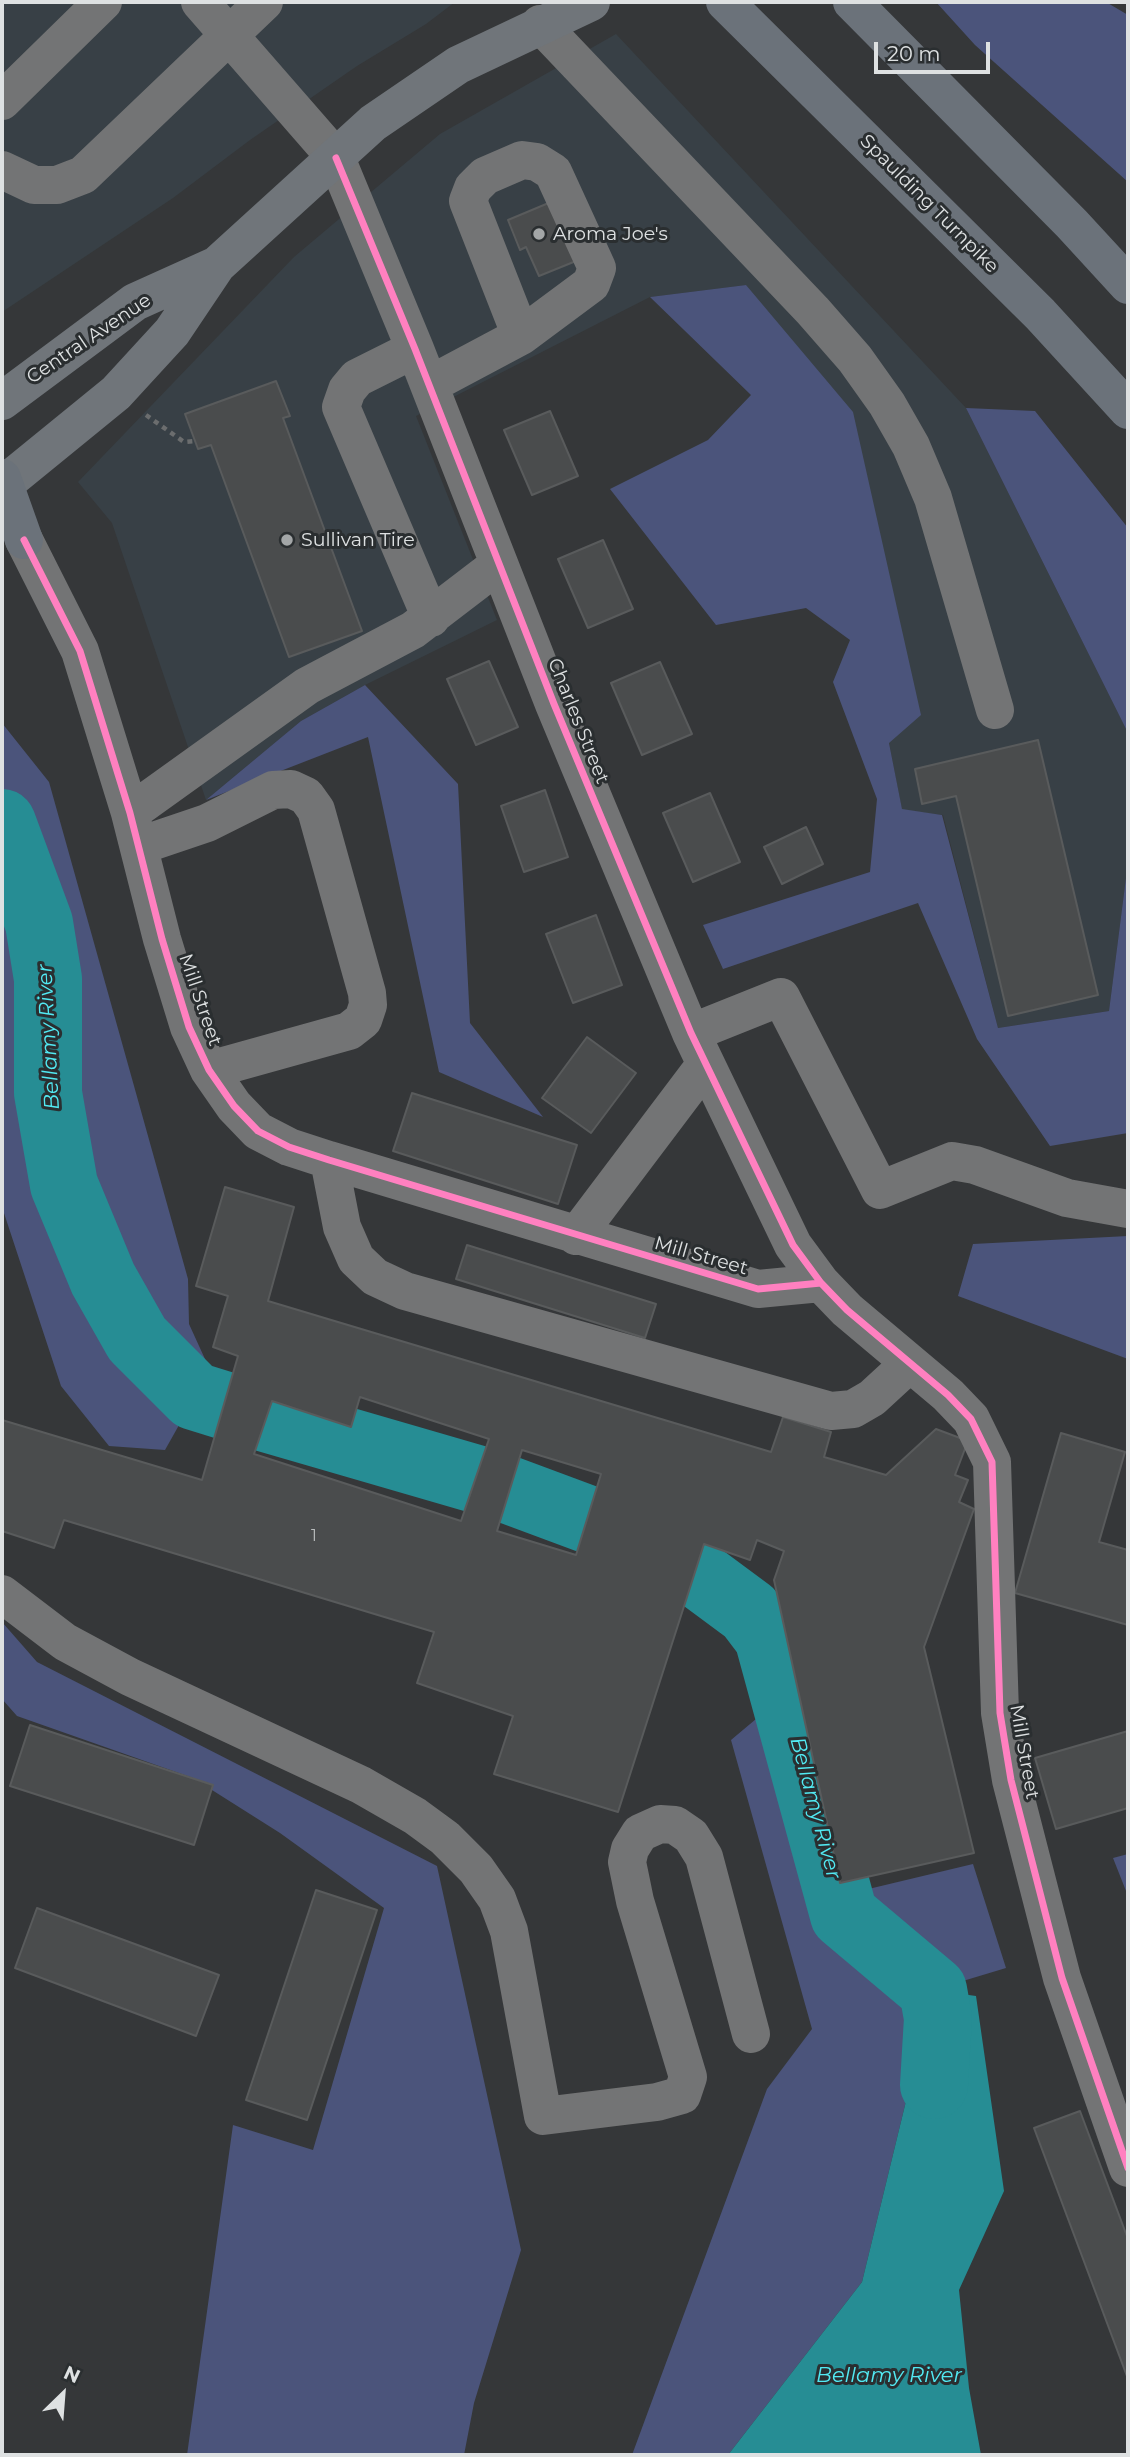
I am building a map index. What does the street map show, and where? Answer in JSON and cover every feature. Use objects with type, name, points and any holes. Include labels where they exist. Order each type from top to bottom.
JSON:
[{"type":"highway","name":"Spaulding Turnpike","points":[[725,2],[1040,314],[1128,410]]},
{"type":"highway","points":[[862,12],[1072,224],[1128,285]]},
{"type":"highway","points":[[3,482],[13,533]]},
{"type":"main road","name":"Central Avenue","points":[[3,482],[116,393],[172,332],[217,265],[414,92],[457,65],[591,2]]},
{"type":"main road","name":"Central Avenue","points":[[2,401],[135,302],[217,265]]},
{"type":"street","points":[[2,101],[103,2]]},
{"type":"street","name":"Charles Street","points":[[201,2],[336,158],[415,349],[498,565],[698,1049],[793,1245],[821,1283]]},
{"type":"street","points":[[2,170],[34,185],[57,185],[83,175],[264,2]]},
{"type":"street","points":[[540,24],[813,312],[855,359],[887,404],[911,446],[933,498],[995,710]]},
{"type":"street","points":[[429,385],[521,336]]},
{"type":"street","points":[[415,349],[357,378],[347,390],[341,407],[430,618]]},
{"type":"street","name":"Mill Street","points":[[13,533],[80,652],[135,829],[162,939],[189,1027],[209,1070],[234,1106],[258,1131],[289,1147],[329,1160],[758,1289],[821,1283],[847,1310],[971,1419],[992,1462],[1000,1713],[1011,1780],[1062,1978],[1128,2168]]},
{"type":"street","points":[[135,829],[307,686],[430,618],[498,565]]},
{"type":"street","points":[[135,829],[207,823],[273,790],[291,789],[306,796],[316,810],[367,993],[368,1005],[363,1020],[349,1031],[209,1070]]},
{"type":"street","points":[[576,1236],[698,1049],[781,997],[880,1190],[952,1161],[975,1165],[1067,1198],[1128,1209]]},
{"type":"street","points":[[329,1160],[342,1227],[356,1259],[374,1276],[405,1291],[831,1411],[853,1409],[872,1398],[910,1363]]},
{"type":"street","points":[[2,1594],[65,1642],[130,1677],[361,1785],[415,1816],[445,1838],[476,1869],[497,1899],[509,1931],[543,2116],[657,2102],[682,2095],[688,2077],[635,1901],[627,1862],[630,1849],[640,1833],[660,1824],[675,1825],[691,1836],[704,1857],[751,2034]]},
{"type":"path","points":[[144,413],[184,442],[194,441]]},
{"type":"shaded area","points":[[2,2],[455,2],[426,24],[357,66],[250,140],[173,198],[2,312]]},
{"type":"shaded area","points":[[936,2],[1106,2],[1128,15],[1128,182],[975,45]]},
{"type":"shaded area","points":[[616,34],[966,408],[1128,733],[1128,862],[1109,1011],[998,1028],[943,815],[902,810],[889,743],[746,285],[650,297],[416,416],[497,620],[365,685],[301,721],[206,800],[112,523],[78,482],[294,257],[440,134]]},
{"type":"shaded area","points":[[746,285],[853,412],[921,715],[889,743],[902,809],[942,815],[998,1028],[1109,1011],[1128,862],[1128,1133],[1050,1146],[977,1039],[918,903],[723,969],[703,925],[870,872],[877,799],[833,682],[850,640],[806,608],[716,625],[610,489],[708,440],[751,395],[650,297]]},
{"type":"shaded area","points":[[966,408],[1035,411],[1128,528],[1128,733]]},
{"type":"shaded area","points":[[365,685],[458,784],[470,1023],[543,1117],[439,1072],[368,737],[206,800],[301,721]]},
{"type":"shaded area","points":[[2,723],[49,782],[188,1279],[189,1324],[210,1370],[165,1450],[109,1446],[61,1386],[2,1207]]},
{"type":"shaded area","points":[[1128,1236],[1128,1359],[958,1296],[973,1244]]},
{"type":"shaded area","points":[[2,1622],[37,1662],[437,1866],[521,2250],[474,2403],[464,2455],[187,2455],[233,2125],[313,2150],[384,1908],[280,1833],[193,1778],[17,1716],[2,1699]]},
{"type":"shaded area","points":[[787,1693],[835,1897],[973,1864],[1006,1968],[933,1990],[862,2282],[728,2455],[632,2455],[767,2089],[812,2029],[731,1740]]},
{"type":"shaded area","points":[[1128,1854],[1128,1896],[1113,1858]]},
{"type":"water","name":"Bellamy River","points":[[933,1990],[976,1996],[1004,2191],[959,2290],[969,2388],[981,2455],[728,2455],[862,2282]]},
{"type":"building","name":"Aroma Joe's","points":[[551,202],[576,261],[539,276],[526,247],[520,250],[508,220]]},
{"type":"building","name":"Sullivan Tire","points":[[276,381],[290,416],[283,418],[362,631],[289,657],[211,445],[198,449],[185,414]]},
{"type":"building","points":[[550,411],[578,476],[532,495],[504,430]]},
{"type":"building","points":[[603,540],[633,609],[588,628],[558,559]]},
{"type":"building","points":[[489,661],[518,727],[476,745],[447,679]]},
{"type":"building","points":[[660,662],[692,734],[642,755],[611,683]]},
{"type":"building","points":[[1038,740],[1098,995],[1008,1016],[956,796],[922,804],[915,769]]},
{"type":"building","points":[[545,790],[568,857],[524,872],[501,806]]},
{"type":"building","points":[[710,793],[740,862],[693,882],[663,813]]},
{"type":"building","points":[[806,827],[823,864],[782,884],[764,847]]},
{"type":"building","points":[[596,915],[622,985],[573,1003],[546,934]]},
{"type":"building","points":[[587,1037],[636,1073],[591,1133],[542,1098]]},
{"type":"building","points":[[412,1093],[577,1145],[558,1204],[393,1151]]},
{"type":"building","points":[[225,1187],[294,1207],[268,1301],[771,1452],[783,1417],[831,1432],[824,1457],[886,1475],[936,1429],[968,1441],[955,1475],[968,1480],[959,1502],[974,1509],[924,1647],[974,1853],[840,1883],[774,1580],[784,1551],[757,1540],[750,1560],[704,1544],[618,1812],[494,1774],[513,1716],[417,1683],[434,1632],[64,1520],[54,1548],[2,1531],[2,1420],[202,1480],[238,1356],[213,1347],[228,1296],[196,1286]],"holes":[[[360,1397],[489,1439],[461,1521],[254,1454],[272,1401],[351,1427]],[[522,1450],[601,1474],[576,1555],[497,1531]]]},
{"type":"building","points":[[467,1245],[656,1304],[645,1338],[456,1279]]},
{"type":"building","points":[[1061,1433],[1125,1452],[1099,1542],[1128,1550],[1128,1625],[1015,1593]]},
{"type":"building","points":[[30,1725],[213,1785],[194,1845],[10,1786]]},
{"type":"building","points":[[1128,1731],[1128,1808],[1056,1829],[1035,1758]]},
{"type":"building","points":[[316,1890],[377,1910],[307,2120],[246,2100]]},
{"type":"building","points":[[37,1908],[219,1975],[196,2036],[15,1968]]},
{"type":"building","points":[[1080,2111],[1128,2239],[1128,2379],[1034,2128]]},
{"type":"waterway","name":"Bellamy River","points":[[2,823],[39,923],[48,979],[48,1093],[64,1185],[103,1279],[137,1339],[194,1396],[223,1405]]},
{"type":"waterway","name":"Bellamy River","points":[[266,1418],[476,1479]]},
{"type":"waterway","name":"Bellamy River","points":[[509,1490],[587,1519]]},
{"type":"waterway","name":"Bellamy River","points":[[695,1572],[749,1612],[768,1637],[844,1915],[933,1990],[938,2018],[934,2085]]},
{"type":"cycle path","points":[[336,158],[415,349],[554,704],[691,1033],[793,1245],[821,1283]]},
{"type":"cycle path","points":[[24,540],[80,651],[130,813],[162,939],[189,1027],[209,1070],[234,1106],[258,1131],[289,1147],[329,1160],[758,1289],[821,1283],[847,1310],[948,1395],[971,1419],[992,1462],[1000,1713],[1011,1780],[1062,1978],[1128,2168]]},
{"type":"place","name":"Aroma Joe's","points":[[539,234]]},
{"type":"place","name":"Sullivan Tire","points":[[287,540]]}]
